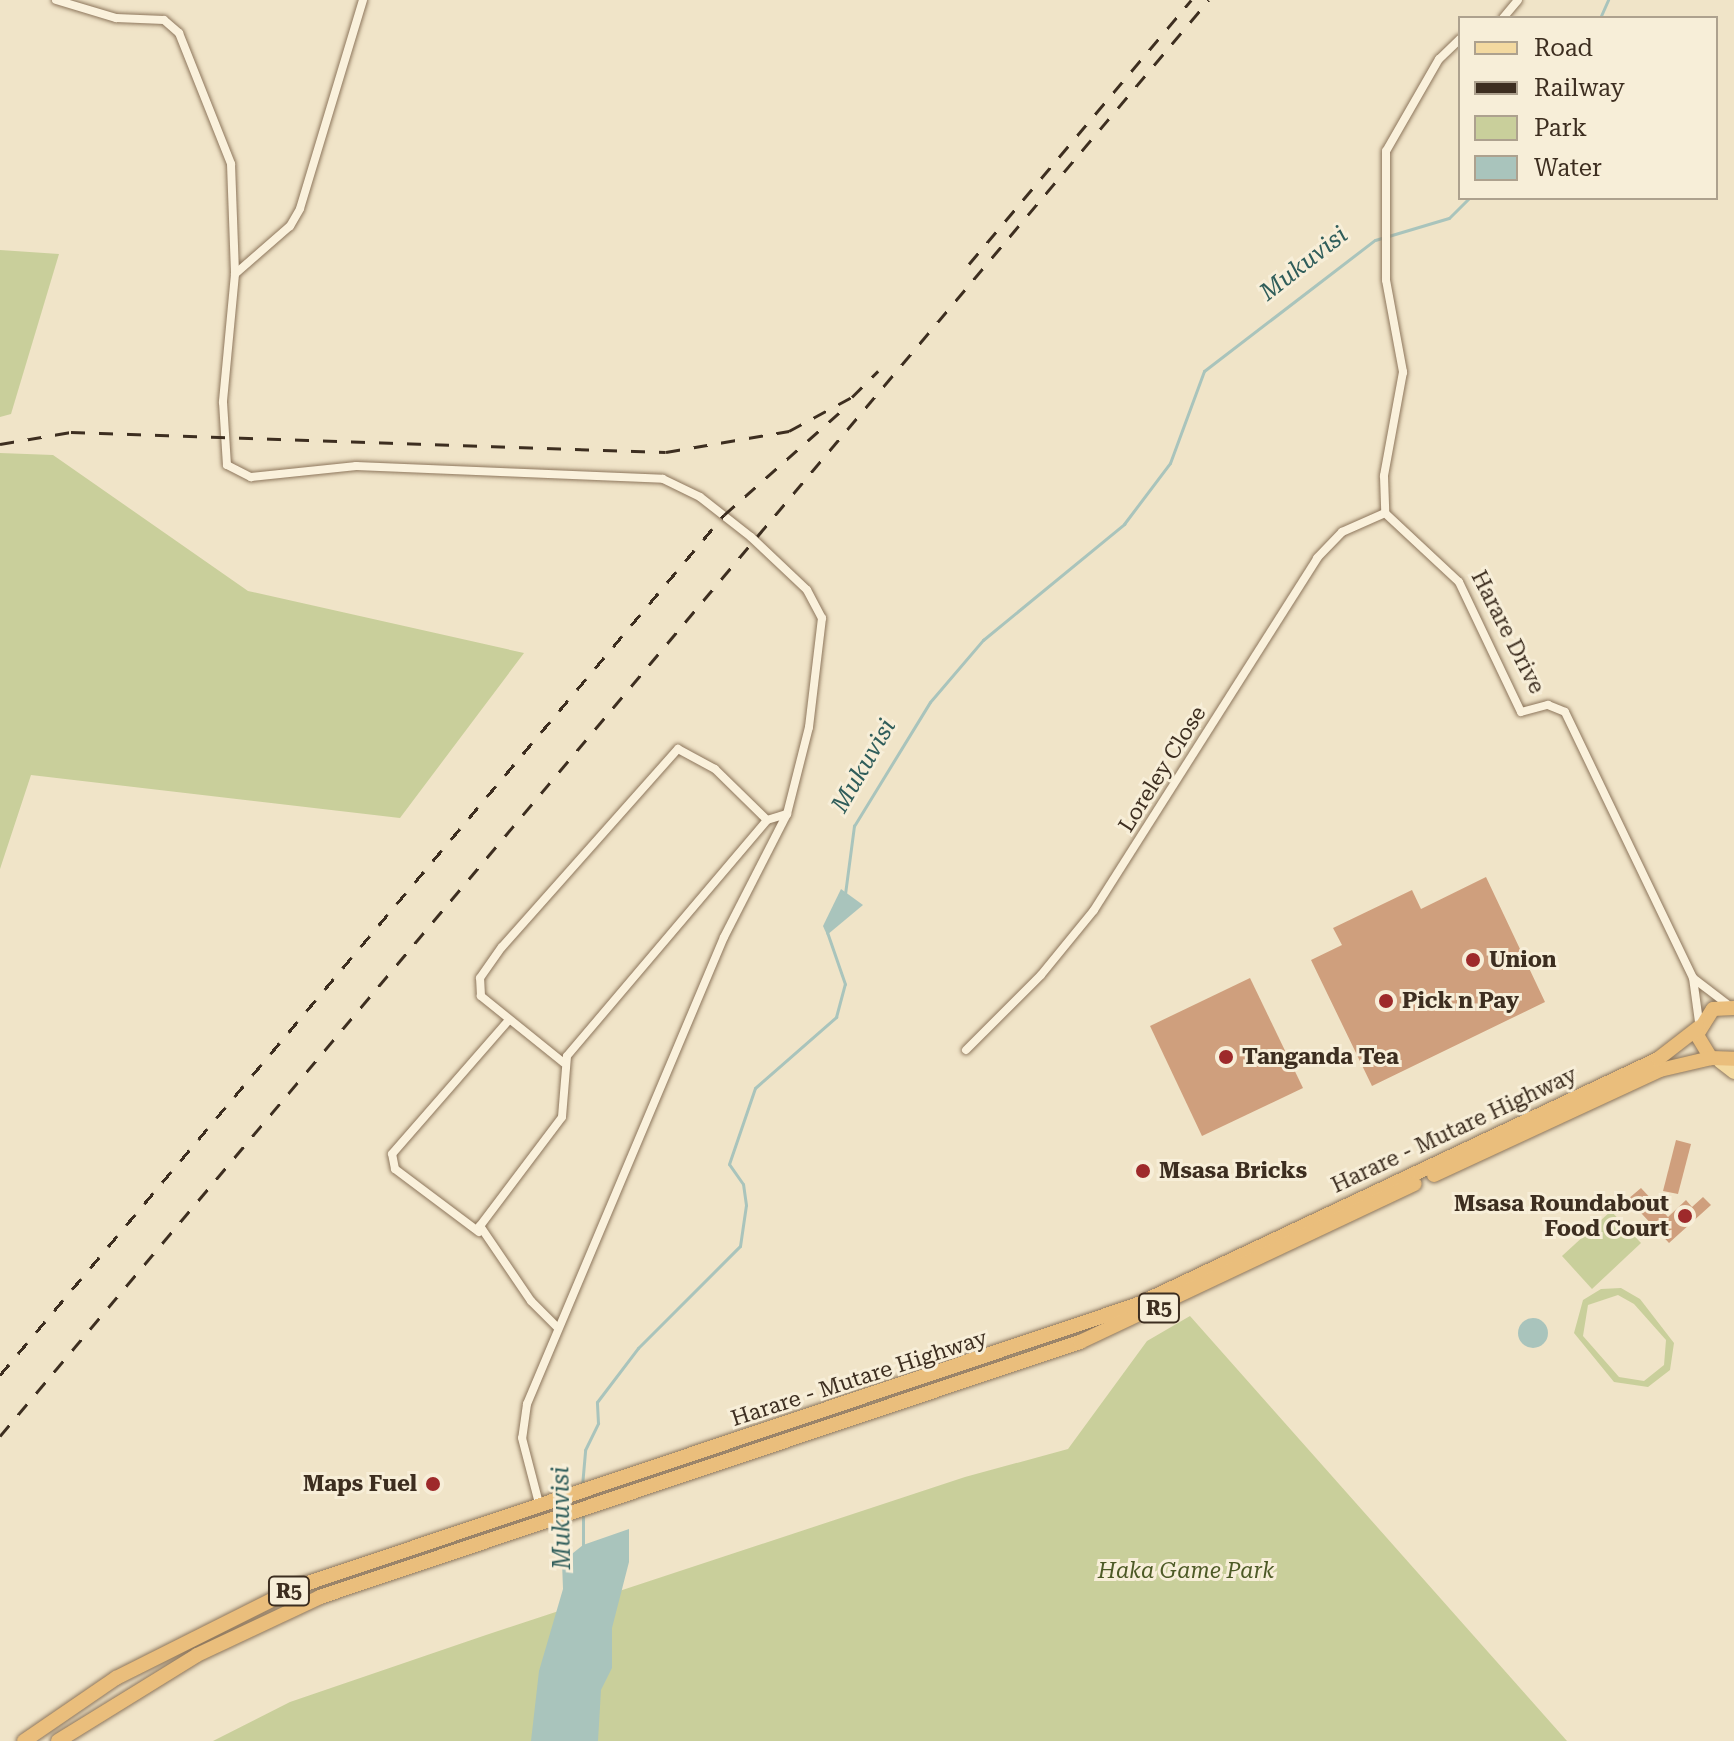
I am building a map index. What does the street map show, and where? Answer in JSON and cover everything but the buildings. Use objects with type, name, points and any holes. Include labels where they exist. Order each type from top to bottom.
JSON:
[{"type":"highway","name":"R5","points":[[1698,1025],[1713,1009],[1733,1007]]},
{"type":"highway","points":[[1698,1025],[1698,1042],[1722,1059]]},
{"type":"highway","name":"Harare - Mutare Highway","points":[[58,1741],[159,1676],[282,1613],[583,1492],[1136,1305],[1658,1059],[1698,1025]]},
{"type":"highway","name":"Harare - Mutare Highway","points":[[24,1741],[116,1678],[234,1615],[302,1585],[541,1511],[582,1509],[1080,1342],[1660,1070],[1722,1059]]},
{"type":"main road","points":[[1722,1059],[1734,1072]]},
{"type":"street","points":[[56,0],[116,18],[164,20],[179,33],[231,164],[235,274],[222,438],[223,456],[235,472],[251,477],[356,466],[642,475],[700,497],[807,590],[823,628],[805,748],[787,814],[724,937],[558,1328],[521,1428],[541,1511]]},
{"type":"street","points":[[235,274],[290,226],[300,209],[363,0]]},
{"type":"street","points":[[1505,16],[1518,0]]},
{"type":"street","points":[[1385,513],[1386,465],[1403,372],[1385,253],[1386,151],[1396,126],[1439,59],[1458,41]]},
{"type":"street","name":"Harare Drive","points":[[1385,513],[1459,582],[1521,712],[1548,705],[1565,712],[1693,978],[1698,1025]]},
{"type":"street","name":"Loreley Close","points":[[966,1050],[1050,966],[1094,910],[1317,558],[1342,532],[1385,513]]},
{"type":"street","points":[[564,1063],[507,1022],[481,996],[484,971],[673,752],[684,749],[715,769],[767,820]]},
{"type":"street","points":[[479,1232],[562,1117],[564,1063],[767,820],[787,814]]},
{"type":"street","name":"Harare Drive","points":[[1693,978],[1733,1007]]},
{"type":"street","points":[[507,1022],[392,1154],[395,1169],[479,1232],[558,1328]]},
{"type":"green space","points":[[0,250],[59,254],[11,414],[0,417]]},
{"type":"green space","points":[[0,453],[53,455],[248,591],[524,653],[400,818],[31,775],[0,869]]},
{"type":"green space","points":[[1611,1211],[1641,1243],[1592,1289],[1562,1256]]},
{"type":"green space","points":[[1621,1288],[1640,1299],[1674,1343],[1670,1370],[1648,1387],[1614,1382],[1574,1333],[1583,1300],[1601,1289]],"holes":[[[1618,1295],[1634,1304],[1666,1340],[1664,1365],[1644,1381],[1619,1377],[1583,1336],[1588,1305]]]},
{"type":"green space","name":"Haka Game Park","points":[[1190,1316],[1567,1741],[213,1741],[290,1702],[486,1635],[965,1477],[1068,1449],[1147,1341]]},
{"type":"water","points":[[841,889],[863,905],[827,935],[823,926]]},
{"type":"water","points":[[1533,1318],[1544,1322],[1548,1333],[1544,1344],[1533,1348],[1522,1344],[1518,1333],[1522,1322]]},
{"type":"water","points":[[629,1529],[629,1562],[612,1628],[612,1668],[601,1690],[598,1741],[531,1741],[539,1671],[563,1589],[562,1562],[583,1545]]},
{"type":"waterway","name":"Mukuvisi","points":[[1601,16],[1608,0]]},
{"type":"waterway","name":"Mukuvisi","points":[[845,894],[854,826],[930,702],[983,640],[1124,524],[1170,463],[1204,371],[1375,240],[1449,218],[1467,200]]},
{"type":"waterway","name":"Mukuvisi","points":[[582,1486],[585,1450],[598,1423],[597,1402],[638,1348],[740,1246],[746,1205],[743,1184],[729,1164],[755,1088],[836,1017],[845,984],[827,932]]},
{"type":"waterway","name":"Mukuvisi","points":[[583,1513],[583,1545]]},
{"type":"railway","points":[[969,264],[1191,0]]},
{"type":"railway","points":[[0,1436],[1209,0]]},
{"type":"railway","points":[[0,444],[71,432],[666,452],[789,431],[852,397],[878,371]]},
{"type":"railway","points":[[0,1375],[724,515],[849,404]]},
{"type":"place","name":"Union","points":[[1473,960]]},
{"type":"place","name":"Pick n Pay","points":[[1386,1001]]},
{"type":"place","name":"Tanganda Tea","points":[[1226,1057]]},
{"type":"place","name":"Msasa Bricks","points":[[1143,1171]]},
{"type":"place","name":"Msasa Roundabout Food Court","points":[[1685,1216]]},
{"type":"place","name":"Maps Fuel","points":[[433,1484]]}]
